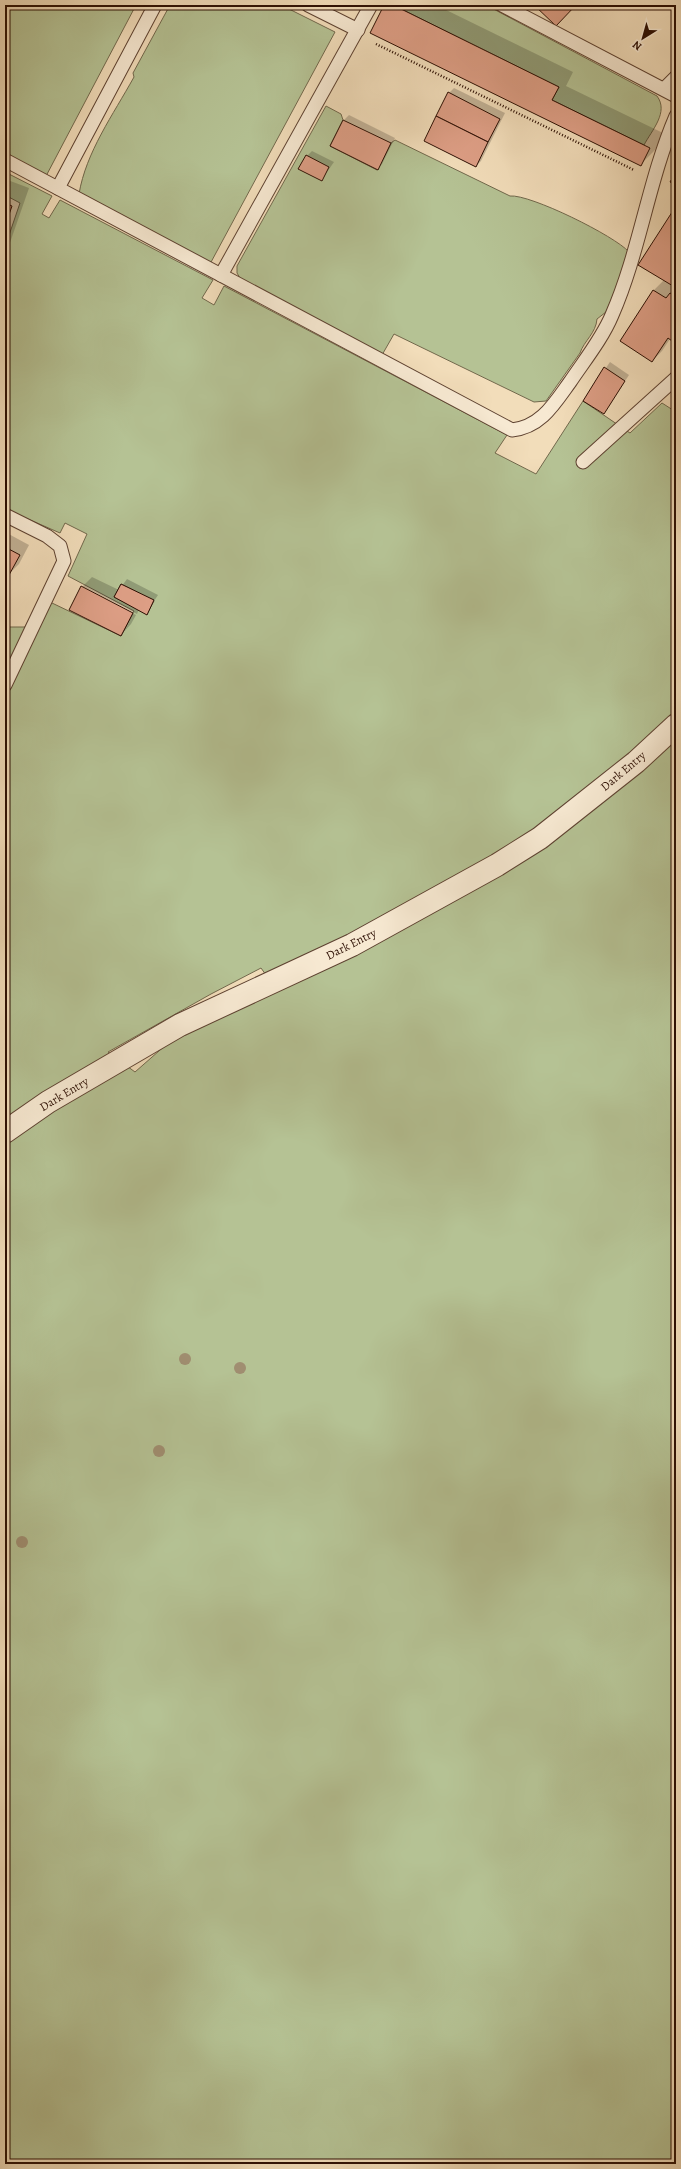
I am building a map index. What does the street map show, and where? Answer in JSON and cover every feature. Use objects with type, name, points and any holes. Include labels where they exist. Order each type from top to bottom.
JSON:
[{"type":"street","name":"Dark Entry","points":[[5,1132],[48,1102],[180,1025],[352,945],[497,865],[540,838],[636,762],[676,725]]},
{"type":"lane","points":[[58,188],[155,5]]},
{"type":"lane","points":[[308,5],[357,32]]},
{"type":"lane","points":[[220,275],[371,5]]},
{"type":"lane","points":[[502,5],[676,96]]},
{"type":"lane","points":[[664,89],[676,77]]},
{"type":"lane","points":[[5,160],[493,422],[512,430],[525,429],[537,422],[554,405],[601,335],[611,317],[623,287],[664,143],[676,116]]},
{"type":"lane","points":[[583,462],[676,378]]},
{"type":"lane","points":[[5,515],[48,536],[60,546],[64,561],[5,685]]},
{"type":"path","points":[[357,32],[653,180]]},
{"type":"green space","points":[[5,5],[136,5],[45,178],[5,156]]},
{"type":"green space","points":[[170,5],[281,5],[335,32],[210,264],[79,194],[88,163],[101,134],[134,77],[133,73]]},
{"type":"green space","points":[[393,5],[486,5],[657,96],[661,108],[658,121],[644,145],[552,100],[559,87]]},
{"type":"green space","points":[[326,106],[341,114],[343,120],[330,146],[377,170],[391,143],[395,140],[510,196],[520,197],[535,202],[572,217],[607,236],[629,252],[627,263],[606,312],[597,319],[592,333],[580,353],[546,401],[534,402],[394,334],[382,355],[240,278],[237,273],[237,266]]},
{"type":"green space","points":[[5,172],[52,196],[42,214],[49,218],[60,200],[213,280],[202,298],[214,305],[224,286],[507,435],[495,453],[536,474],[583,401],[630,433],[662,403],[676,412],[676,2164],[5,2164],[5,1133],[77,1073],[5,1121],[5,600],[6,627],[25,627],[34,610],[52,603],[121,636],[134,611],[68,576],[87,534],[65,523],[60,533],[5,509],[5,247],[20,203],[5,195]],"holes":[[[121,584],[154,601],[147,614],[114,597]],[[261,968],[276,989],[176,1036],[135,1072],[108,1052],[211,994]]]},
{"type":"building","points":[[384,5],[393,5],[559,87],[552,100],[650,148],[641,166],[370,33]]},
{"type":"building","points":[[534,5],[576,5],[556,26]]},
{"type":"building","points":[[448,92],[500,119],[488,142],[436,116]]},
{"type":"building","points":[[436,116],[488,142],[476,167],[424,141]]},
{"type":"building","points":[[343,120],[391,143],[378,170],[330,146]]},
{"type":"building","points":[[306,155],[329,167],[322,181],[298,169]]},
{"type":"building","points":[[676,172],[676,185],[670,182]]},
{"type":"building","points":[[5,203],[12,206],[5,226]]},
{"type":"building","points":[[676,206],[676,281],[673,286],[638,265]]},
{"type":"building","points":[[653,290],[666,298],[670,293],[676,296],[676,344],[668,338],[652,362],[620,341]]},
{"type":"building","points":[[604,367],[625,381],[604,414],[583,401]]},
{"type":"building","points":[[5,547],[20,555],[9,575],[5,573]]},
{"type":"building","points":[[121,584],[154,600],[147,615],[114,597]]},
{"type":"building","points":[[81,586],[133,613],[121,636],[69,610]]}]
